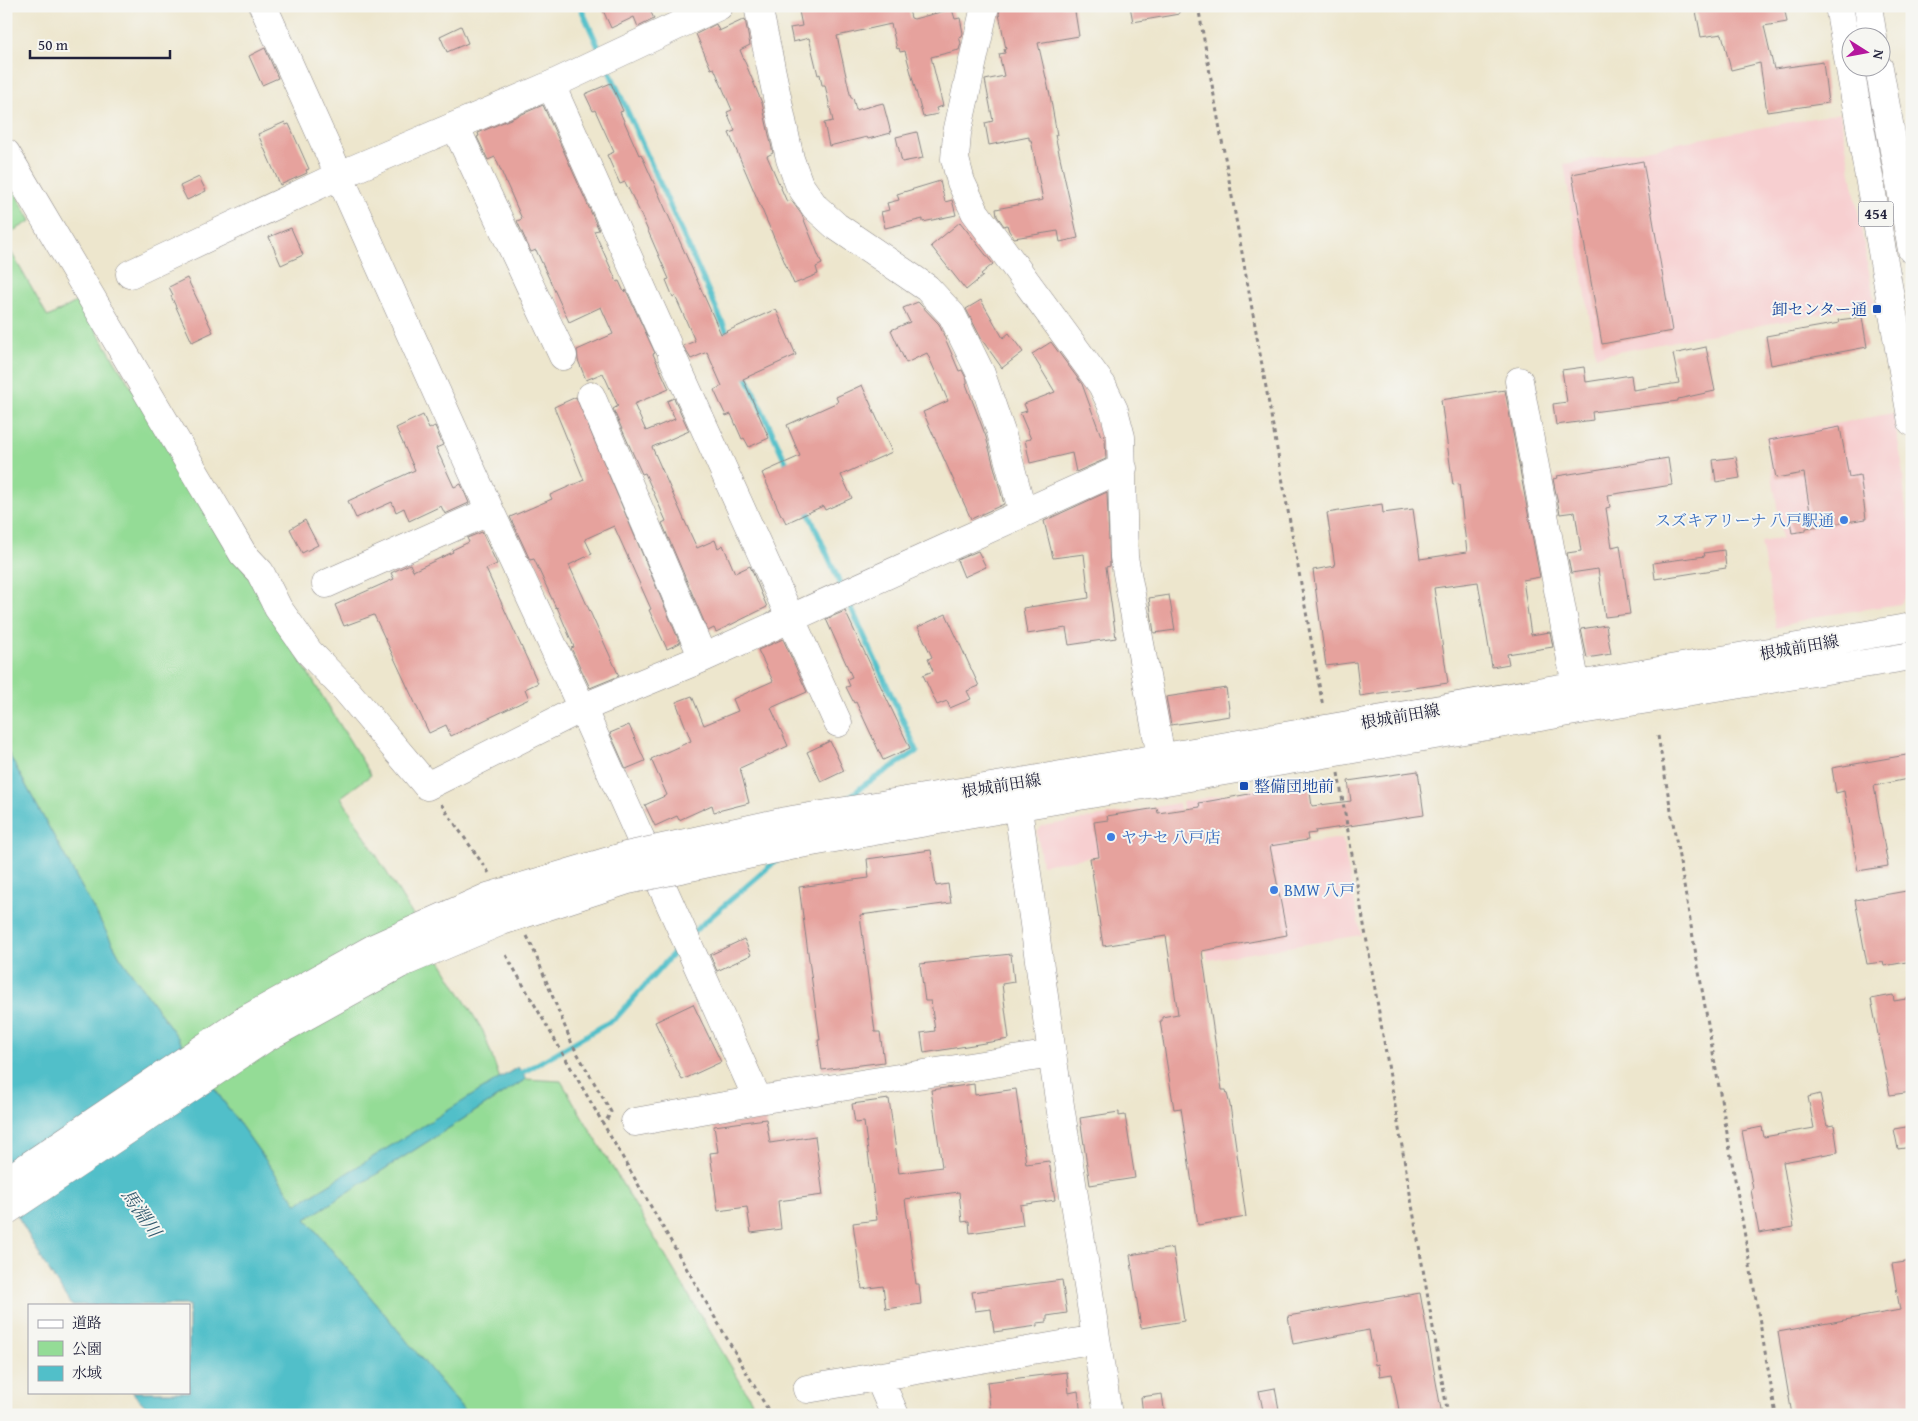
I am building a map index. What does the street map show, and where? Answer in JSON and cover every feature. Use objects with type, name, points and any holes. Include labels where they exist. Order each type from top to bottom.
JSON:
[{"type":"main road","points":[[263,6],[758,1100]]},
{"type":"main road","points":[[130,274],[340,176],[551,85],[719,6]]},
{"type":"main road","points":[[758,6],[790,159],[799,184],[815,207],[836,226],[927,288],[952,315],[981,374],[1001,432],[1023,513]]},
{"type":"main road","points":[[985,6],[957,133],[955,159],[961,182],[974,212],[1102,385],[1114,410],[1121,437],[1124,557],[1160,757]]},
{"type":"main road","name":"454","points":[[1840,6],[1912,422]]},
{"type":"main road","points":[[1868,6],[1871,28]]},
{"type":"main road","name":"454","points":[[1881,78],[1912,250]]},
{"type":"main road","points":[[551,85],[838,723]]},
{"type":"main road","points":[[455,126],[563,356]]},
{"type":"main road","points":[[6,153],[243,554],[260,572],[278,608],[309,652],[346,690],[427,786],[582,708],[703,658],[1123,468]]},
{"type":"main road","points":[[1519,381],[1576,686]]},
{"type":"main road","points":[[591,396],[703,658]]},
{"type":"main road","points":[[326,584],[490,511]]},
{"type":"main road","name":"根城前田線","points":[[890,816],[1330,741],[1576,686],[1912,627]]},
{"type":"main road","name":"根城前田線","points":[[1016,795],[1160,757],[1330,741],[1571,712],[1912,656]]},
{"type":"main road","points":[[1016,795],[1052,1054],[1108,1415]]},
{"type":"main road","points":[[6,1181],[245,1020],[376,947],[488,897],[626,856],[786,820],[890,816]]},
{"type":"main road","points":[[6,1210],[264,1039],[400,964],[502,921],[628,880],[795,846],[890,816]]},
{"type":"main road","points":[[635,1122],[758,1100],[1052,1054]]},
{"type":"main road","points":[[807,1388],[1096,1339]]},
{"type":"main road","points":[[878,1376],[895,1415]]},
{"type":"path","points":[[1198,6],[1330,741],[1448,1415]]},
{"type":"path","points":[[1658,736],[1776,1415]]},
{"type":"path","points":[[427,786],[493,878]]},
{"type":"path","points":[[522,929],[532,946],[572,1044],[611,1112],[604,1124]]},
{"type":"path","points":[[506,955],[771,1415]]},
{"type":"shaded area","points":[[1840,113],[1875,304],[1596,356],[1564,164]]},
{"type":"shaded area","name":"スズキアリーナ 八戸駅通","points":[[1893,413],[1912,539],[1912,587],[1900,604],[1819,616],[1776,628],[1761,542],[1782,538],[1766,437]]},
{"type":"shaded area","name":"BMW 八戸","points":[[1276,786],[1286,846],[1342,838],[1361,935],[1208,960],[1182,802]]},
{"type":"shaded area","name":"ヤナセ 八戸店","points":[[1179,803],[1185,841],[1042,865],[1037,833],[1042,826]]},
{"type":"green space","points":[[6,176],[31,221],[6,235]]},
{"type":"green space","points":[[6,243],[48,317],[78,301],[371,775],[341,797],[483,1031],[500,1079],[297,1204],[120,957],[6,749]]},
{"type":"green space","points":[[526,1079],[561,1081],[760,1415],[468,1415],[306,1219]]},
{"type":"water","name":"馬淵川","points":[[6,749],[120,957],[297,1204],[518,1067],[526,1079],[306,1219],[468,1415],[154,1415],[134,1394],[190,1394],[190,1304],[70,1304],[44,1263],[6,1195]]},
{"type":"building","points":[[601,6],[660,6],[650,10],[654,19],[638,27],[634,17],[611,28]]},
{"type":"building","points":[[798,6],[908,6],[911,18],[914,19],[952,9],[955,19],[960,18],[963,33],[959,37],[961,43],[959,50],[931,57],[943,106],[936,108],[938,114],[923,117],[905,51],[900,52],[899,48],[897,49],[891,24],[837,36],[851,98],[853,98],[856,110],[883,103],[891,133],[829,146],[824,123],[833,121],[825,85],[822,85],[820,74],[818,75],[809,38],[793,42],[790,28],[802,26]]},
{"type":"building","points":[[1013,6],[1074,6],[1079,36],[1038,43],[1050,95],[1057,135],[1055,135],[1078,238],[1060,242],[1058,231],[1014,238],[1007,225],[1004,226],[997,216],[996,209],[1043,200],[1029,137],[989,145],[985,123],[993,121],[985,80],[1004,76],[999,54],[1005,53],[1004,49],[1006,49],[999,14],[1000,9]]},
{"type":"building","points":[[1130,6],[1179,6],[1179,14],[1133,22]]},
{"type":"building","points":[[1695,6],[1784,6],[1787,22],[1764,26],[1774,69],[1823,62],[1828,103],[1767,112],[1760,63],[1731,70],[1722,34],[1701,37]]},
{"type":"building","points":[[745,19],[750,45],[740,50],[762,103],[773,153],[767,156],[787,202],[791,200],[802,215],[822,264],[816,267],[818,274],[794,284],[729,133],[735,131],[727,112],[732,110],[714,68],[711,69],[696,34],[716,24],[719,31]]},
{"type":"building","points":[[461,26],[468,43],[447,52],[440,36]]},
{"type":"building","points":[[265,48],[278,78],[262,85],[249,56]]},
{"type":"building","points":[[611,83],[623,111],[620,112],[639,155],[641,154],[721,334],[776,309],[796,355],[743,379],[769,438],[749,447],[744,438],[742,439],[731,414],[726,416],[714,390],[722,386],[707,352],[691,359],[683,346],[695,341],[675,296],[673,297],[666,280],[669,279],[638,208],[625,182],[620,184],[607,155],[614,152],[595,110],[593,111],[585,94]]},
{"type":"building","points":[[543,105],[599,230],[594,231],[617,282],[619,281],[624,292],[626,290],[655,353],[653,354],[669,389],[634,404],[646,431],[675,419],[667,401],[674,398],[689,431],[652,447],[691,535],[697,548],[715,540],[718,548],[723,545],[735,573],[750,566],[767,607],[716,632],[714,628],[708,631],[662,523],[666,521],[645,473],[642,474],[613,409],[618,406],[603,373],[586,380],[578,360],[577,350],[613,334],[601,307],[569,322],[536,250],[531,252],[517,221],[522,219],[495,157],[488,160],[477,137],[479,136],[478,133]]},
{"type":"building","points":[[285,122],[286,125],[289,124],[309,169],[306,170],[307,173],[280,185],[258,134]]},
{"type":"building","points":[[917,132],[923,158],[902,162],[896,137]]},
{"type":"building","points":[[1643,161],[1672,331],[1602,344],[1572,174]]},
{"type":"building","points":[[199,177],[206,191],[187,200],[180,186]]},
{"type":"building","points":[[940,181],[945,202],[952,200],[956,215],[923,222],[923,219],[885,228],[881,212],[889,210],[887,203],[899,200],[897,194]]},
{"type":"building","points":[[960,222],[993,264],[981,274],[983,276],[966,290],[931,246]]},
{"type":"building","points":[[291,228],[303,255],[281,265],[269,237]]},
{"type":"building","points":[[187,278],[213,332],[192,342],[171,296],[173,295],[169,287]]},
{"type":"building","points":[[981,300],[1003,338],[1009,333],[1023,352],[1002,368],[982,340],[966,309]]},
{"type":"building","points":[[918,302],[939,324],[959,371],[962,370],[967,380],[966,384],[986,437],[1004,504],[971,519],[923,412],[948,401],[927,353],[906,363],[891,330],[910,322],[903,308]]},
{"type":"building","points":[[1862,317],[1867,347],[1771,365],[1766,336],[1839,323],[1838,320]]},
{"type":"building","points":[[1051,342],[1082,384],[1101,436],[1104,435],[1105,439],[1106,459],[1076,472],[1072,453],[1030,463],[1025,440],[1031,439],[1020,413],[1027,411],[1024,404],[1055,392],[1032,354]]},
{"type":"building","points":[[1706,347],[1715,391],[1678,399],[1678,401],[1592,412],[1593,420],[1556,425],[1553,404],[1567,402],[1562,370],[1584,367],[1586,382],[1631,375],[1633,390],[1679,383],[1673,354]]},
{"type":"building","points":[[862,385],[892,452],[841,475],[852,498],[825,510],[823,506],[786,523],[762,473],[800,456],[787,425],[838,402],[836,397]]},
{"type":"building","points":[[1505,390],[1540,577],[1523,580],[1531,635],[1550,632],[1553,647],[1507,654],[1509,664],[1492,667],[1478,582],[1434,588],[1448,683],[1360,696],[1356,662],[1326,666],[1313,570],[1335,566],[1327,513],[1382,504],[1383,513],[1413,509],[1420,559],[1467,552],[1459,484],[1453,485],[1441,400]]},
{"type":"building","points":[[576,397],[680,643],[667,649],[614,526],[585,539],[592,554],[569,565],[619,676],[590,688],[571,648],[574,647],[557,607],[534,559],[530,560],[510,517],[552,499],[550,495],[584,480],[554,407]]},
{"type":"building","points":[[423,415],[429,429],[435,426],[443,445],[436,448],[454,487],[461,484],[469,503],[445,514],[441,506],[409,521],[404,508],[396,512],[392,502],[356,518],[348,501],[415,470],[396,428]]},
{"type":"building","points":[[1840,427],[1849,477],[1860,475],[1866,519],[1806,528],[1806,531],[1792,533],[1789,515],[1810,512],[1804,473],[1776,478],[1769,440]]},
{"type":"building","points":[[1736,457],[1740,478],[1716,482],[1713,460]]},
{"type":"building","points":[[1668,458],[1672,485],[1608,495],[1610,507],[1606,508],[1612,547],[1620,545],[1630,614],[1605,617],[1598,569],[1571,573],[1567,553],[1581,551],[1575,512],[1560,514],[1553,479],[1558,478],[1557,476]]},
{"type":"building","points":[[1107,492],[1110,566],[1106,567],[1116,638],[1069,645],[1066,628],[1027,634],[1023,608],[1089,598],[1084,554],[1053,558],[1044,521]]},
{"type":"building","points":[[305,520],[318,545],[302,553],[290,529]]},
{"type":"building","points":[[482,532],[497,564],[486,569],[538,683],[525,689],[529,699],[451,736],[446,725],[429,733],[374,615],[344,626],[335,605],[394,579],[391,573],[410,564],[413,571],[453,552],[452,550],[469,542],[467,538]]},
{"type":"building","points":[[1724,550],[1726,568],[1655,579],[1653,563],[1705,556],[1704,553]]},
{"type":"building","points":[[978,551],[986,567],[964,577],[957,560]]},
{"type":"building","points":[[1169,595],[1175,630],[1154,633],[1149,598]]},
{"type":"building","points":[[845,611],[910,748],[883,760],[856,702],[854,703],[846,687],[850,686],[847,679],[852,677],[826,619]]},
{"type":"building","points":[[946,614],[979,686],[967,691],[971,699],[950,708],[947,701],[937,705],[923,675],[933,671],[928,659],[932,657],[918,627]]},
{"type":"building","points":[[1606,625],[1611,654],[1587,658],[1581,629]]},
{"type":"building","points":[[783,639],[807,692],[771,708],[788,746],[740,768],[749,803],[714,812],[712,805],[679,820],[677,816],[655,826],[645,805],[667,795],[651,759],[691,741],[676,702],[692,696],[704,725],[738,711],[733,699],[773,681],[758,650]]},
{"type":"building","points":[[1226,688],[1230,716],[1171,725],[1166,697]]},
{"type":"building","points":[[629,725],[645,761],[626,769],[610,733]]},
{"type":"building","points":[[830,741],[844,771],[821,782],[807,752]]},
{"type":"building","points":[[1912,754],[1912,778],[1874,786],[1888,866],[1858,871],[1844,791],[1836,793],[1832,768]]},
{"type":"building","points":[[1418,771],[1424,815],[1315,831],[1316,833],[1307,834],[1308,840],[1270,846],[1287,935],[1202,951],[1222,1090],[1226,1090],[1230,1105],[1246,1217],[1198,1225],[1181,1108],[1174,1109],[1160,1021],[1162,1021],[1162,1017],[1178,1014],[1166,936],[1103,946],[1090,858],[1099,857],[1094,822],[1108,820],[1107,816],[1157,808],[1158,813],[1200,807],[1199,803],[1260,792],[1309,786],[1312,806],[1351,801],[1348,781]]},
{"type":"building","points":[[931,850],[936,886],[948,884],[951,903],[860,915],[875,1032],[880,1032],[884,1062],[822,1070],[818,1040],[820,1040],[799,887],[869,878],[867,859]]},
{"type":"building","points":[[1912,890],[1912,961],[1884,966],[1883,962],[1867,964],[1855,900]]},
{"type":"building","points":[[744,939],[751,955],[717,971],[710,955]]},
{"type":"building","points":[[1011,954],[1014,982],[1002,984],[1009,1039],[924,1053],[921,1033],[935,1031],[931,1001],[925,1001],[920,964]]},
{"type":"building","points":[[1893,995],[1894,1001],[1912,998],[1912,1092],[1890,1095],[1871,999]]},
{"type":"building","points":[[693,1004],[721,1062],[682,1080],[655,1022]]},
{"type":"building","points":[[974,1084],[975,1095],[1016,1089],[1026,1164],[1049,1161],[1055,1200],[1020,1205],[1023,1225],[970,1233],[969,1221],[962,1222],[959,1192],[905,1199],[916,1284],[919,1284],[921,1304],[886,1309],[883,1286],[862,1289],[853,1223],[877,1220],[864,1122],[855,1123],[852,1104],[889,1099],[899,1173],[942,1167],[931,1090]]},
{"type":"building","points":[[1820,1094],[1827,1126],[1834,1125],[1838,1152],[1783,1162],[1794,1227],[1759,1233],[1742,1131],[1762,1127],[1764,1137],[1814,1128],[1808,1097]]},
{"type":"building","points":[[1119,1112],[1119,1116],[1125,1115],[1135,1178],[1090,1185],[1080,1118]]},
{"type":"building","points":[[766,1119],[770,1143],[815,1136],[823,1195],[778,1201],[781,1229],[751,1233],[747,1207],[718,1211],[710,1153],[718,1152],[714,1126]]},
{"type":"building","points":[[1912,1126],[1912,1147],[1898,1149],[1894,1129]]},
{"type":"building","points":[[1173,1248],[1184,1321],[1141,1328],[1130,1255]]},
{"type":"building","points":[[1912,1261],[1912,1415],[1792,1415],[1778,1332],[1900,1310],[1892,1264]]},
{"type":"building","points":[[1062,1280],[1067,1313],[1047,1316],[1047,1322],[1037,1323],[1037,1326],[994,1332],[991,1309],[975,1311],[972,1292]]},
{"type":"building","points":[[1420,1293],[1442,1415],[1400,1415],[1392,1374],[1380,1376],[1378,1364],[1375,1365],[1369,1330],[1293,1344],[1288,1316]]},
{"type":"building","points":[[1067,1372],[1069,1393],[1078,1391],[1081,1415],[991,1415],[987,1382]]},
{"type":"building","points":[[1275,1388],[1280,1415],[1264,1415],[1259,1391]]},
{"type":"building","points":[[1162,1394],[1165,1415],[1143,1415],[1141,1397]]},
{"type":"waterway","points":[[580,6],[602,55]]},
{"type":"waterway","points":[[608,68],[729,337]]},
{"type":"waterway","points":[[744,371],[789,469]]},
{"type":"waterway","points":[[806,507],[842,588]]},
{"type":"waterway","points":[[845,801],[864,785],[917,751],[848,601]]},
{"type":"waterway","points":[[692,933],[778,859]]},
{"type":"waterway","points":[[522,1073],[616,1018],[680,946]]},
{"type":"place","name":"卸センター通","points":[[1877,309]]},
{"type":"place","name":"スズキアリーナ 八戸駅通","points":[[1844,520]]},
{"type":"place","name":"整備団地前","points":[[1244,786]]},
{"type":"place","name":"ヤナセ 八戸店","points":[[1111,837]]},
{"type":"place","name":"BMW 八戸","points":[[1274,890]]}]
